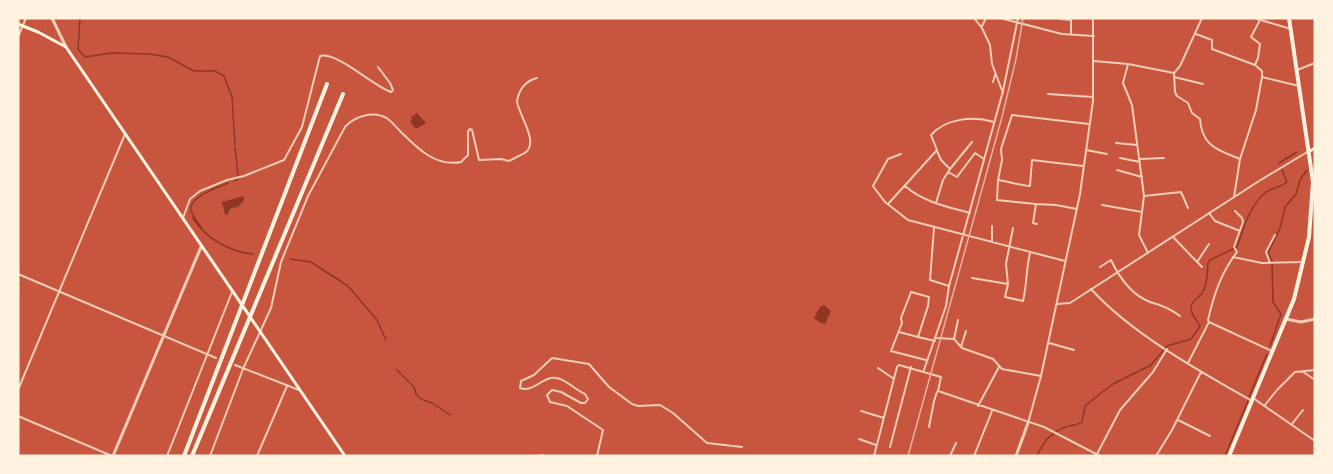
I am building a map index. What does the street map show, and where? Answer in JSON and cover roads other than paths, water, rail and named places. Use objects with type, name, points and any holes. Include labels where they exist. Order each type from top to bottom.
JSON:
[{"type":"highway","points":[[1229,456],[1294,299],[1304,262],[1313,201],[1310,151],[1289,18]]},
{"type":"highway","points":[[184,456],[327,84]]},
{"type":"highway","points":[[192,456],[343,94]]},
{"type":"main road","points":[[18,24],[66,47],[345,456]]},
{"type":"main road","points":[[1310,151],[1315,148]]},
{"type":"street","points":[[18,37],[26,18]]},
{"type":"street","points":[[52,18],[66,47]]},
{"type":"street","points":[[974,18],[990,45],[995,75],[1003,93]]},
{"type":"street","points":[[981,27],[986,18]]},
{"type":"street","points":[[1000,18],[1071,35],[1094,36]]},
{"type":"street","points":[[924,370],[946,306],[949,286],[1003,93],[1012,58],[1018,18]]},
{"type":"street","points":[[1016,456],[1041,376],[1077,209],[1093,97],[1093,18]]},
{"type":"street","points":[[1202,18],[1174,75],[1175,92],[1188,103],[1192,113],[1200,119],[1200,126],[1209,144],[1240,159]]},
{"type":"street","points":[[1254,18],[1291,29]]},
{"type":"street","points":[[1061,19],[1071,20],[1071,35]]},
{"type":"street","points":[[1255,65],[1260,44],[1251,37],[1260,20]]},
{"type":"street","points":[[1196,34],[1212,40],[1212,49],[1255,65],[1262,72],[1256,110],[1240,159],[1234,197]]},
{"type":"street","points":[[183,219],[187,203],[200,191],[284,160],[302,127],[320,56],[325,55],[338,60],[391,92],[390,83],[378,67]]},
{"type":"street","points":[[1094,61],[1128,64],[1203,84]]},
{"type":"street","points":[[1128,64],[1123,83],[1132,105],[1144,196],[1139,235],[1148,253]]},
{"type":"street","points":[[1297,70],[1314,65]]},
{"type":"street","points":[[993,81],[995,75]]},
{"type":"street","points":[[1262,77],[1299,86]]},
{"type":"street","points":[[210,456],[243,369],[271,308],[280,262],[308,196],[351,120],[361,116],[375,115],[387,118],[423,153],[448,163],[462,162],[468,154],[468,131],[470,129],[479,160],[501,159],[509,162],[526,152],[530,146],[528,132],[517,101],[523,86],[537,78]]},
{"type":"street","points":[[1048,94],[1093,97]]},
{"type":"street","points":[[1077,209],[1056,204],[997,200],[1002,160],[1001,149],[1010,117],[1027,116],[1089,124]]},
{"type":"street","points":[[984,159],[975,153],[957,177],[941,160],[931,135],[949,122],[983,119],[994,122]]},
{"type":"street","points":[[18,390],[124,134]]},
{"type":"street","points":[[936,203],[943,180],[972,142]]},
{"type":"street","points":[[1116,143],[1137,146]]},
{"type":"street","points":[[888,204],[937,150]]},
{"type":"street","points":[[1086,150],[1107,154]]},
{"type":"street","points":[[1056,304],[1070,303],[1234,197],[1310,151]]},
{"type":"street","points":[[901,154],[888,159],[873,186],[895,212],[908,220],[934,228],[1065,261]]},
{"type":"street","points":[[1120,158],[1140,161],[1164,158]]},
{"type":"street","points":[[998,180],[1030,186],[1032,160],[1083,166]]},
{"type":"street","points":[[1117,170],[1142,177]]},
{"type":"street","points":[[905,186],[912,193],[936,203],[970,213]]},
{"type":"street","points":[[1144,196],[1181,192],[1188,208]]},
{"type":"street","points":[[1036,204],[1033,223],[1037,224]]},
{"type":"street","points":[[1102,205],[1142,212]]},
{"type":"street","points":[[1188,363],[1209,322],[1215,291],[1225,267],[1233,257],[1242,218],[1235,211]]},
{"type":"street","points":[[1209,213],[1215,221],[1240,231]]},
{"type":"street","points":[[992,226],[992,242]]},
{"type":"street","points":[[934,228],[930,280],[949,286]]},
{"type":"street","points":[[1013,228],[1006,264],[1008,284],[1005,297],[1023,301],[1030,252]]},
{"type":"street","points":[[1271,263],[1266,252],[1275,235]]},
{"type":"street","points":[[1173,237],[1202,267]]},
{"type":"street","points":[[1197,262],[1209,244]]},
{"type":"street","points":[[18,416],[113,456],[201,247]]},
{"type":"street","points":[[1233,257],[1252,262],[1304,262]]},
{"type":"street","points":[[1100,267],[1111,260],[1117,273],[1132,290],[1141,297],[1172,310],[1180,316]]},
{"type":"street","points":[[18,274],[216,358]]},
{"type":"street","points":[[972,278],[1008,284]]},
{"type":"street","points":[[1092,289],[1122,319],[1165,349],[1202,372],[1265,405],[1315,441]]},
{"type":"street","points":[[167,456],[232,292]]},
{"type":"street","points":[[918,337],[929,297],[911,292],[891,351],[927,360]]},
{"type":"street","points":[[1286,319],[1298,322],[1315,319]]},
{"type":"street","points":[[954,339],[958,320]]},
{"type":"street","points":[[1209,322],[1272,351]]},
{"type":"street","points":[[961,347],[966,331]]},
{"type":"street","points":[[899,332],[935,340],[954,339]]},
{"type":"street","points":[[954,339],[961,347],[993,359],[999,367],[1041,376]]},
{"type":"street","points":[[1049,343],[1074,350]]},
{"type":"street","points":[[938,392],[1054,431],[1098,456],[1120,410],[1153,372],[1165,349]]},
{"type":"street","points":[[597,456],[603,430],[567,406],[550,402],[547,395],[552,390],[557,390],[585,403],[588,399],[585,393],[576,390],[560,378],[552,377],[529,389],[520,388],[521,381],[534,375],[548,360],[555,358],[589,364],[609,387],[632,404],[660,405],[673,413],[707,443],[742,447]]},
{"type":"street","points":[[235,365],[300,391]]},
{"type":"street","points":[[873,456],[899,365],[924,370],[941,377],[938,392],[933,401],[929,427]]},
{"type":"street","points":[[890,447],[911,367]]},
{"type":"street","points":[[978,406],[999,367]]},
{"type":"street","points":[[878,368],[894,379]]},
{"type":"street","points":[[1265,405],[1295,372],[1315,370]]},
{"type":"street","points":[[1302,371],[1315,380]]},
{"type":"street","points":[[1156,456],[1202,372]]},
{"type":"street","points":[[257,456],[287,386]]},
{"type":"street","points":[[1292,424],[1303,410]]},
{"type":"street","points":[[861,411],[884,418]]},
{"type":"street","points":[[975,456],[992,411]]},
{"type":"street","points":[[1178,419],[1210,436]]},
{"type":"street","points":[[859,439],[876,446]]},
{"type":"street","points":[[950,456],[956,443]]},
{"type":"waterway","points":[[80,18],[78,49],[85,57],[111,53],[149,54],[168,57],[194,71],[215,71],[224,76],[232,97],[235,145]]},
{"type":"waterway","points":[[235,148],[238,175]]},
{"type":"waterway","points":[[1279,163],[1297,152]]},
{"type":"waterway","points":[[1037,456],[1050,436],[1065,427],[1082,422],[1085,406],[1105,390],[1151,365],[1167,346],[1191,339],[1200,326],[1192,313],[1191,306],[1204,290],[1208,263],[1237,247],[1256,203],[1266,192],[1287,182],[1282,170]]},
{"type":"waterway","points":[[1270,346],[1281,314],[1273,302],[1272,261],[1268,253],[1280,228],[1285,207],[1296,194],[1300,180],[1307,170]]},
{"type":"waterway","points":[[234,181],[238,179]]},
{"type":"waterway","points":[[202,228],[193,215],[191,206],[198,197],[228,183]]},
{"type":"waterway","points":[[193,218],[204,232],[219,243],[244,253],[253,254]]},
{"type":"waterway","points":[[290,259],[311,262],[348,286],[377,320],[386,340]]},
{"type":"waterway","points":[[1249,397],[1267,354]]},
{"type":"waterway","points":[[397,370],[414,387],[421,399],[432,403],[450,415]]},
{"type":"waterway","points":[[1225,456],[1248,401]]},
{"type":"railway","points":[[908,456],[1002,117],[1023,18]]}]
